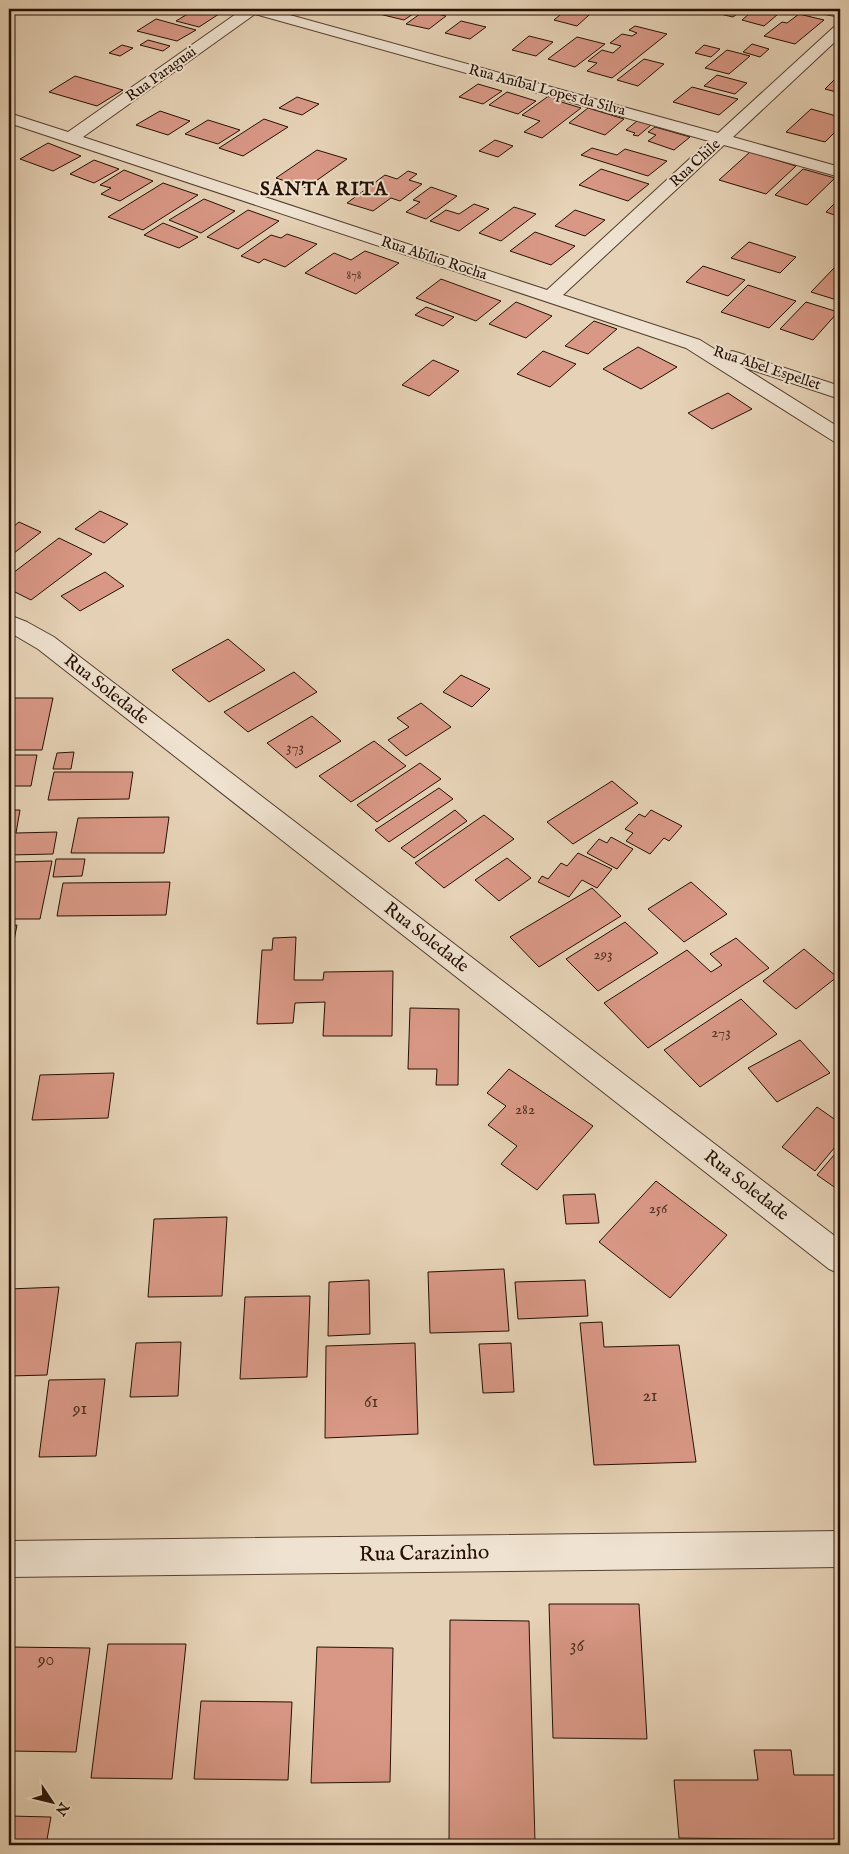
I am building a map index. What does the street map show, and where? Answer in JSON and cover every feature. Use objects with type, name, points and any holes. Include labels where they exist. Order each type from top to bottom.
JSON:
[{"type":"street","name":"Rua Paraguai","points":[[71,138],[253,9]]},
{"type":"street","name":"Rua Aníbal Lopes da Silva","points":[[253,9],[840,172]]},
{"type":"street","points":[[820,9],[840,14]]},
{"type":"street","name":"Rua Chile","points":[[550,296],[840,29]]},
{"type":"street","name":"Rua Abílio Rocha","points":[[9,118],[693,344],[840,437]]},
{"type":"street","name":"Rua Abel Espellet","points":[[693,344],[840,393]]},
{"type":"street","name":"Rua Soledade","points":[[9,623],[20,627],[46,643],[840,1259]]},
{"type":"street","name":"Rua Carazinho","points":[[9,1559],[840,1549]]},
{"type":"building","points":[[196,9],[219,14],[199,27],[176,21]]},
{"type":"building","points":[[381,9],[419,10],[404,20],[375,13]]},
{"type":"building","points":[[704,9],[744,9],[733,17]]},
{"type":"building","points":[[755,9],[784,9],[764,26],[742,20]]},
{"type":"building","points":[[566,10],[589,15],[577,26],[554,20]]},
{"type":"building","points":[[424,11],[446,16],[429,29],[406,24]]},
{"type":"building","points":[[799,14],[824,20],[795,44],[764,36],[782,22],[787,23]]},
{"type":"building","points":[[156,19],[196,30],[177,41],[137,31]]},
{"type":"building","points":[[461,21],[486,27],[470,39],[445,33]]},
{"type":"building","points":[[635,26],[667,34],[612,78],[587,71],[597,63],[588,61],[602,50],[613,53],[621,46],[610,43],[622,34],[632,36],[637,33],[629,30]]},
{"type":"building","points":[[529,36],[553,42],[536,56],[512,50]]},
{"type":"building","points":[[577,37],[605,44],[575,67],[548,59]]},
{"type":"building","points":[[148,40],[170,46],[163,51],[140,45]]},
{"type":"building","points":[[752,44],[769,49],[760,57],[743,52]]},
{"type":"building","points":[[122,45],[133,48],[120,56],[109,53]]},
{"type":"building","points":[[704,45],[720,49],[711,57],[695,53]]},
{"type":"building","points":[[727,50],[750,56],[729,74],[705,68]]},
{"type":"building","points":[[644,59],[664,64],[638,86],[617,80]]},
{"type":"building","points":[[717,75],[747,83],[735,94],[704,86]]},
{"type":"building","points":[[75,76],[123,90],[97,106],[49,92]]},
{"type":"building","points":[[835,79],[840,81],[840,93],[825,89]]},
{"type":"building","points":[[478,84],[502,91],[483,104],[459,97]]},
{"type":"building","points":[[692,87],[738,99],[719,115],[673,102]]},
{"type":"building","points":[[507,92],[536,101],[518,114],[489,105]]},
{"type":"building","points":[[550,95],[561,99],[558,101],[581,108],[542,138],[524,132],[540,121],[522,115]]},
{"type":"building","points":[[297,97],[319,104],[302,115],[279,108]]},
{"type":"building","points":[[588,108],[624,119],[605,135],[569,123]]},
{"type":"building","points":[[811,109],[840,117],[840,127],[825,142],[786,132]]},
{"type":"building","points":[[160,111],[190,121],[168,135],[136,125]]},
{"type":"building","points":[[264,119],[288,127],[243,156],[219,148]]},
{"type":"building","points":[[208,120],[240,130],[218,144],[185,134]]},
{"type":"building","points":[[637,121],[651,125],[638,136],[626,130]]},
{"type":"building","points":[[655,127],[690,137],[674,150],[648,141],[656,135],[648,132]]},
{"type":"building","points":[[495,140],[513,146],[498,157],[479,151]]},
{"type":"building","points":[[48,143],[81,156],[53,171],[20,159]]},
{"type":"building","points":[[592,148],[617,155],[625,149],[667,161],[648,176],[581,155]]},
{"type":"building","points":[[317,150],[347,159],[306,188],[276,178]]},
{"type":"building","points":[[750,152],[796,166],[766,194],[719,180]]},
{"type":"building","points":[[94,160],[119,169],[94,183],[70,174]]},
{"type":"building","points":[[601,169],[649,184],[628,201],[579,185]]},
{"type":"building","points":[[803,169],[835,178],[807,205],[775,195]]},
{"type":"building","points":[[124,170],[153,181],[120,201],[101,194],[111,188],[100,185]]},
{"type":"building","points":[[408,171],[417,174],[409,180],[422,184],[400,201],[391,198],[373,211],[347,203],[385,175],[397,179]]},
{"type":"building","points":[[163,183],[198,195],[143,230],[108,217]]},
{"type":"building","points":[[431,187],[457,196],[426,219],[406,212],[420,202],[413,200]]},
{"type":"building","points":[[840,198],[840,217],[826,212]]},
{"type":"building","points":[[204,199],[235,211],[201,233],[169,220]]},
{"type":"building","points":[[474,204],[489,209],[459,231],[430,221],[446,210],[459,214]]},
{"type":"building","points":[[514,207],[536,214],[501,241],[479,233]]},
{"type":"building","points":[[248,210],[279,221],[238,249],[207,237]]},
{"type":"building","points":[[575,210],[605,220],[585,236],[555,226]]},
{"type":"building","points":[[163,223],[198,237],[179,248],[144,235]]},
{"type":"building","points":[[535,232],[575,246],[551,265],[510,251]]},
{"type":"building","points":[[287,234],[317,244],[285,267],[264,259],[259,263],[241,256],[271,235],[281,238]]},
{"type":"building","points":[[749,242],[796,257],[780,273],[731,258]]},
{"type":"building","points":[[365,251],[399,263],[356,294],[305,273],[334,253],[351,260]]},
{"type":"building","points":[[703,266],[745,280],[728,296],[686,282]]},
{"type":"building","points":[[835,267],[840,269],[840,301],[811,292]]},
{"type":"building","points":[[441,279],[501,301],[476,321],[416,298]]},
{"type":"building","points":[[748,285],[796,301],[769,328],[721,312]]},
{"type":"building","points":[[516,302],[552,316],[526,338],[489,324]]},
{"type":"building","points":[[806,302],[838,312],[813,340],[780,329]]},
{"type":"building","points":[[426,307],[454,317],[443,326],[415,315]]},
{"type":"building","points":[[594,321],[617,329],[588,354],[565,346]]},
{"type":"building","points":[[638,347],[677,367],[641,389],[603,369]]},
{"type":"building","points":[[543,351],[576,364],[550,387],[517,374]]},
{"type":"building","points":[[433,360],[459,371],[429,396],[402,385]]},
{"type":"building","points":[[728,393],[752,409],[712,429],[688,413]]},
{"type":"building","points":[[100,511],[128,524],[104,543],[75,529]]},
{"type":"building","points":[[19,522],[41,532],[9,557],[9,530]]},
{"type":"building","points":[[59,538],[92,554],[31,600],[9,589],[9,576]]},
{"type":"building","points":[[105,572],[124,586],[80,611],[61,596]]},
{"type":"building","points":[[228,639],[265,670],[209,702],[172,670]]},
{"type":"building","points":[[294,672],[317,692],[248,732],[224,712]]},
{"type":"building","points":[[461,675],[490,689],[472,707],[443,692]]},
{"type":"building","points":[[9,698],[53,698],[42,750],[9,750]]},
{"type":"building","points":[[421,703],[451,727],[406,756],[388,740],[409,727],[397,718]]},
{"type":"building","points":[[312,716],[341,741],[296,768],[267,743]]},
{"type":"building","points":[[374,741],[406,766],[351,802],[319,776]]},
{"type":"building","points":[[74,752],[71,769],[53,769],[57,753]]},
{"type":"building","points":[[9,755],[37,755],[31,786],[9,786]]},
{"type":"building","points":[[420,763],[441,779],[377,822],[357,805]]},
{"type":"building","points":[[54,772],[133,772],[129,799],[48,800]]},
{"type":"building","points":[[612,781],[638,803],[573,844],[547,822]]},
{"type":"building","points":[[439,788],[453,799],[389,842],[375,830]]},
{"type":"building","points":[[9,810],[20,810],[16,833],[57,832],[53,854],[9,855]]},
{"type":"building","points":[[455,810],[467,821],[414,858],[401,848]]},
{"type":"building","points":[[651,810],[682,826],[669,841],[664,838],[650,854],[626,841],[633,833],[625,829],[639,814],[645,817]]},
{"type":"building","points":[[484,815],[514,839],[444,888],[415,863]]},
{"type":"building","points":[[169,817],[164,853],[71,853],[78,818]]},
{"type":"building","points":[[611,837],[633,849],[617,869],[587,853],[599,839],[607,843]]},
{"type":"building","points":[[578,853],[612,869],[597,888],[582,880],[569,897],[538,882],[542,876],[548,879],[561,863],[567,866]]},
{"type":"building","points":[[507,858],[531,878],[499,901],[475,880]]},
{"type":"building","points":[[56,859],[85,859],[82,876],[53,877]]},
{"type":"building","points":[[52,861],[40,919],[9,919],[9,862]]},
{"type":"building","points":[[170,882],[166,915],[57,916],[63,883]]},
{"type":"building","points":[[691,882],[727,914],[684,942],[648,909]]},
{"type":"building","points":[[592,888],[621,916],[539,967],[510,937]]},
{"type":"building","points":[[625,922],[658,953],[598,991],[566,959]]},
{"type":"building","points":[[17,925],[9,966],[9,926]]},
{"type":"building","points":[[296,937],[294,980],[323,980],[324,972],[393,971],[392,1036],[323,1036],[325,1002],[295,1003],[293,1023],[257,1024],[262,950],[272,950],[273,938]]},
{"type":"building","points":[[736,938],[769,968],[648,1048],[604,1003],[687,950],[711,972],[722,965],[710,954]]},
{"type":"building","points":[[804,949],[837,977],[796,1009],[763,981]]},
{"type":"building","points":[[741,999],[777,1034],[700,1087],[664,1050]]},
{"type":"building","points":[[410,1008],[459,1009],[458,1085],[436,1085],[437,1069],[408,1069]]},
{"type":"building","points":[[800,1040],[830,1073],[777,1102],[748,1068]]},
{"type":"building","points":[[509,1069],[593,1126],[537,1190],[501,1164],[517,1146],[488,1125],[506,1106],[487,1093]]},
{"type":"building","points":[[114,1073],[108,1118],[32,1120],[40,1075]]},
{"type":"building","points":[[817,1107],[840,1123],[840,1141],[815,1171],[782,1147]]},
{"type":"building","points":[[840,1148],[840,1191],[817,1175]]},
{"type":"building","points":[[656,1181],[727,1235],[670,1298],[599,1242]]},
{"type":"building","points":[[595,1194],[599,1223],[566,1224],[563,1195]]},
{"type":"building","points":[[227,1217],[222,1296],[148,1297],[154,1219]]},
{"type":"building","points":[[504,1269],[509,1331],[430,1333],[428,1272]]},
{"type":"building","points":[[369,1280],[370,1334],[328,1336],[329,1282]]},
{"type":"building","points":[[585,1280],[588,1316],[518,1319],[515,1282]]},
{"type":"building","points":[[59,1287],[47,1375],[9,1376],[9,1289]]},
{"type":"building","points":[[310,1296],[307,1377],[240,1379],[245,1297]]},
{"type":"building","points":[[602,1322],[604,1347],[679,1345],[696,1462],[594,1465],[580,1323]]},
{"type":"building","points":[[181,1342],[178,1396],[130,1397],[136,1343]]},
{"type":"building","points":[[415,1343],[418,1434],[325,1438],[326,1346]]},
{"type":"building","points":[[511,1343],[514,1392],[483,1393],[479,1344]]},
{"type":"building","points":[[105,1379],[96,1456],[39,1457],[49,1380]]},
{"type":"building","points":[[549,1604],[639,1604],[647,1739],[553,1738]]},
{"type":"building","points":[[450,1620],[529,1621],[535,1842],[449,1843]]},
{"type":"building","points":[[108,1644],[186,1644],[172,1779],[91,1778]]},
{"type":"building","points":[[9,1647],[90,1648],[76,1752],[9,1751]]},
{"type":"building","points":[[317,1647],[393,1648],[390,1782],[311,1783]]},
{"type":"building","points":[[201,1701],[292,1702],[288,1780],[194,1779]]},
{"type":"building","points":[[754,1750],[791,1750],[794,1775],[840,1775],[840,1840],[679,1838],[674,1780],[758,1780]]},
{"type":"building","points":[[9,1816],[51,1817],[46,1845],[9,1845]]},
{"type":"district","name":"SANTA RITA","points":[[324,190]]}]
